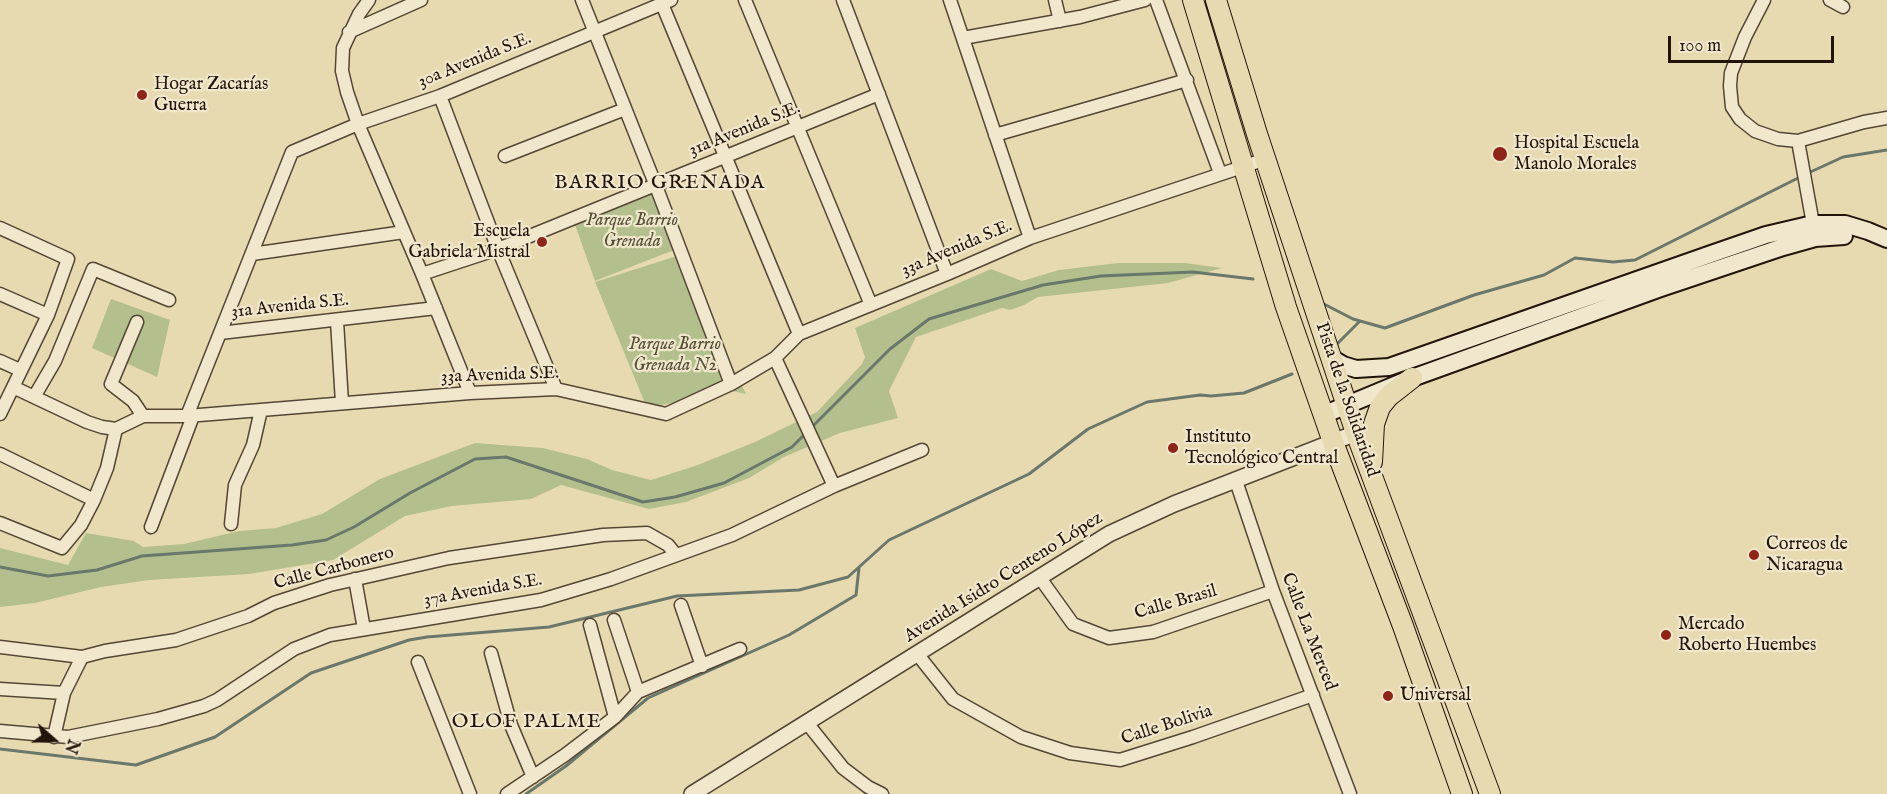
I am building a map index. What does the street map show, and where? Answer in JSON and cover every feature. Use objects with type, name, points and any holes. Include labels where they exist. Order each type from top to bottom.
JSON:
[{"type":"main road","name":"Pista de la Solidaridad","points":[[1193,0],[1275,275],[1323,415],[1403,626],[1462,794]]},
{"type":"main road","name":"Pista de la Solidaridad","points":[[1216,0],[1356,433],[1490,794]]},
{"type":"main road","points":[[1813,224],[1823,232],[1862,240],[1887,251]]},
{"type":"main road","points":[[1783,248],[1813,224]]},
{"type":"main road","points":[[1331,358],[1356,369],[1389,367],[1766,235],[1813,224],[1845,224],[1887,239]]},
{"type":"main road","points":[[1323,415],[1412,378],[1647,293],[1815,238],[1844,236]]},
{"type":"main road","points":[[1374,482],[1372,441],[1376,416],[1389,396],[1412,378]]},
{"type":"street","points":[[369,0],[349,32],[343,48],[342,71],[358,124],[470,393]]},
{"type":"street","points":[[349,32],[421,0]]},
{"type":"street","points":[[582,0],[731,384]]},
{"type":"street","points":[[745,0],[871,305]]},
{"type":"street","points":[[843,0],[947,274]]},
{"type":"street","points":[[950,0],[1030,238]]},
{"type":"street","points":[[1055,0],[1060,21]]},
{"type":"street","points":[[963,38],[1060,21],[1145,0]]},
{"type":"street","points":[[1156,0],[1220,173]]},
{"type":"street","points":[[1764,0],[1731,73],[1732,107],[1740,119],[1755,131],[1778,139],[1798,141],[1864,122],[1887,118]]},
{"type":"street","points":[[1830,0],[1843,7]]},
{"type":"street","points":[[666,2],[725,157],[799,334]]},
{"type":"street","name":"30a Avenida S.E.","points":[[252,254],[292,152],[358,124],[440,96],[666,2]]},
{"type":"street","points":[[995,135],[1187,80]]},
{"type":"street","name":"31a Avenida S.E.","points":[[422,274],[498,249],[798,129],[879,94]]},
{"type":"street","points":[[440,96],[498,249],[556,389]]},
{"type":"street","points":[[505,156],[625,109]]},
{"type":"street","points":[[1798,141],[1813,224]]},
{"type":"street","name":"33a Avenida S.E.","points":[[116,429],[143,416],[190,416],[470,393],[556,389],[666,414],[731,384],[775,358],[799,334],[1030,238],[1266,159]]},
{"type":"street","points":[[0,228],[68,258],[48,315],[0,414]]},
{"type":"street","points":[[151,527],[220,333],[252,254],[404,232]]},
{"type":"street","points":[[34,397],[56,361],[93,268],[170,300]]},
{"type":"street","points":[[0,294],[48,315]]},
{"type":"street","name":"31a Avenida S.E.","points":[[220,333],[436,308]]},
{"type":"street","points":[[337,321],[342,403]]},
{"type":"street","points":[[137,322],[111,384],[133,400],[143,416]]},
{"type":"street","points":[[775,358],[834,486]]},
{"type":"street","points":[[0,361],[20,370]]},
{"type":"street","points":[[0,523],[62,548],[81,525],[94,500],[107,468],[116,429],[87,422],[13,387]]},
{"type":"street","points":[[231,524],[235,485],[253,445],[261,410]]},
{"type":"street","name":"Avenida Isidro Centeno López","points":[[692,794],[1109,534],[1174,504],[1356,433]]},
{"type":"street","name":"37a Avenida S.E.","points":[[0,731],[68,737],[204,706],[217,700],[294,649],[330,635],[541,600],[611,579],[732,535],[834,486],[922,450]]},
{"type":"street","points":[[0,454],[94,500]]},
{"type":"street","name":"Calle La Merced","points":[[1236,481],[1273,591],[1350,794]]},
{"type":"street","name":"Calle Carbonero","points":[[0,647],[82,657],[105,651],[176,640],[248,616],[274,603],[355,579],[449,558],[603,535],[646,534],[668,545],[676,555]]},
{"type":"street","name":"Calle Brasil","points":[[1040,578],[1073,624],[1108,638],[1154,633],[1273,591]]},
{"type":"street","points":[[355,579],[364,629]]},
{"type":"street","points":[[681,605],[702,666]]},
{"type":"street","points":[[614,620],[638,692]]},
{"type":"street","points":[[590,625],[615,717]]},
{"type":"street","points":[[507,794],[565,755],[615,717],[638,692],[740,649]]},
{"type":"street","points":[[491,653],[511,725],[533,777]]},
{"type":"street","name":"Calle Bolivia","points":[[918,655],[953,699],[1021,737],[1070,753],[1120,760],[1313,695]]},
{"type":"street","points":[[54,737],[64,693],[82,657]]},
{"type":"street","points":[[418,662],[470,794]]},
{"type":"street","points":[[0,689],[64,693]]},
{"type":"street","points":[[807,723],[843,768],[868,787],[882,794]]},
{"type":"green space","name":"Parque Barrio Grenada","points":[[656,186],[679,248],[595,281],[573,219]]},
{"type":"green space","name":"Parque Barrio Grenada N2","points":[[677,256],[746,394],[732,391],[647,408],[595,282]]},
{"type":"green space","points":[[1118,263],[1185,263],[1222,268],[1168,283],[1038,297],[1010,310],[1002,308],[916,337],[889,391],[898,418],[840,433],[784,457],[749,478],[686,502],[649,509],[561,485],[531,499],[452,506],[405,516],[333,560],[249,574],[149,580],[101,587],[35,603],[0,607],[0,548],[68,565],[86,533],[134,541],[143,547],[184,544],[239,531],[276,528],[322,514],[380,479],[475,443],[543,448],[587,459],[612,470],[651,480],[695,466],[755,442],[817,412],[862,364],[865,357],[855,328],[991,269],[1022,281],[1059,270]]},
{"type":"green space","points":[[111,299],[170,320],[157,377],[92,348]]},
{"type":"waterway","points":[[1806,174],[1843,157],[1887,150]]},
{"type":"waterway","points":[[1320,302],[1353,319],[1385,328],[1474,295],[1544,275],[1575,258],[1613,262],[1635,260],[1800,177]]},
{"type":"waterway","points":[[811,428],[890,349],[929,319],[1043,285],[1101,276],[1193,272],[1253,279]]},
{"type":"waterway","points":[[1337,344],[1360,321]]},
{"type":"waterway","points":[[0,749],[136,765],[215,737],[311,673],[409,640],[549,627],[677,596],[799,590],[848,577],[889,540],[1029,474],[1088,429],[1147,402],[1200,395],[1244,393],[1292,374]]},
{"type":"waterway","points":[[0,567],[48,576],[97,570],[142,556],[292,545],[326,540],[354,527],[410,493],[475,459],[506,457],[643,502],[675,497],[724,483],[792,447],[807,432]]},
{"type":"waterway","points":[[526,794],[566,766],[648,698],[789,635],[856,595],[859,568]]},
{"type":"place","name":"Hogar Zacarías Guerra","points":[[142,95]]},
{"type":"place","name":"Hospital Escuela Manolo Morales","points":[[1500,154]]},
{"type":"place","name":"Escuela Gabriela Mistral","points":[[542,242]]},
{"type":"place","name":"Instituto Tecnológico Central","points":[[1173,448]]},
{"type":"place","name":"Correos de Nicaragua","points":[[1754,555]]},
{"type":"place","name":"Mercado Roberto Huembes","points":[[1666,635]]},
{"type":"place","name":"Universal","points":[[1388,696]]},
{"type":"district","name":"BARRIO GRENADA","points":[[660,184]]},
{"type":"district","name":"OLOF PALME","points":[[527,723]]}]
